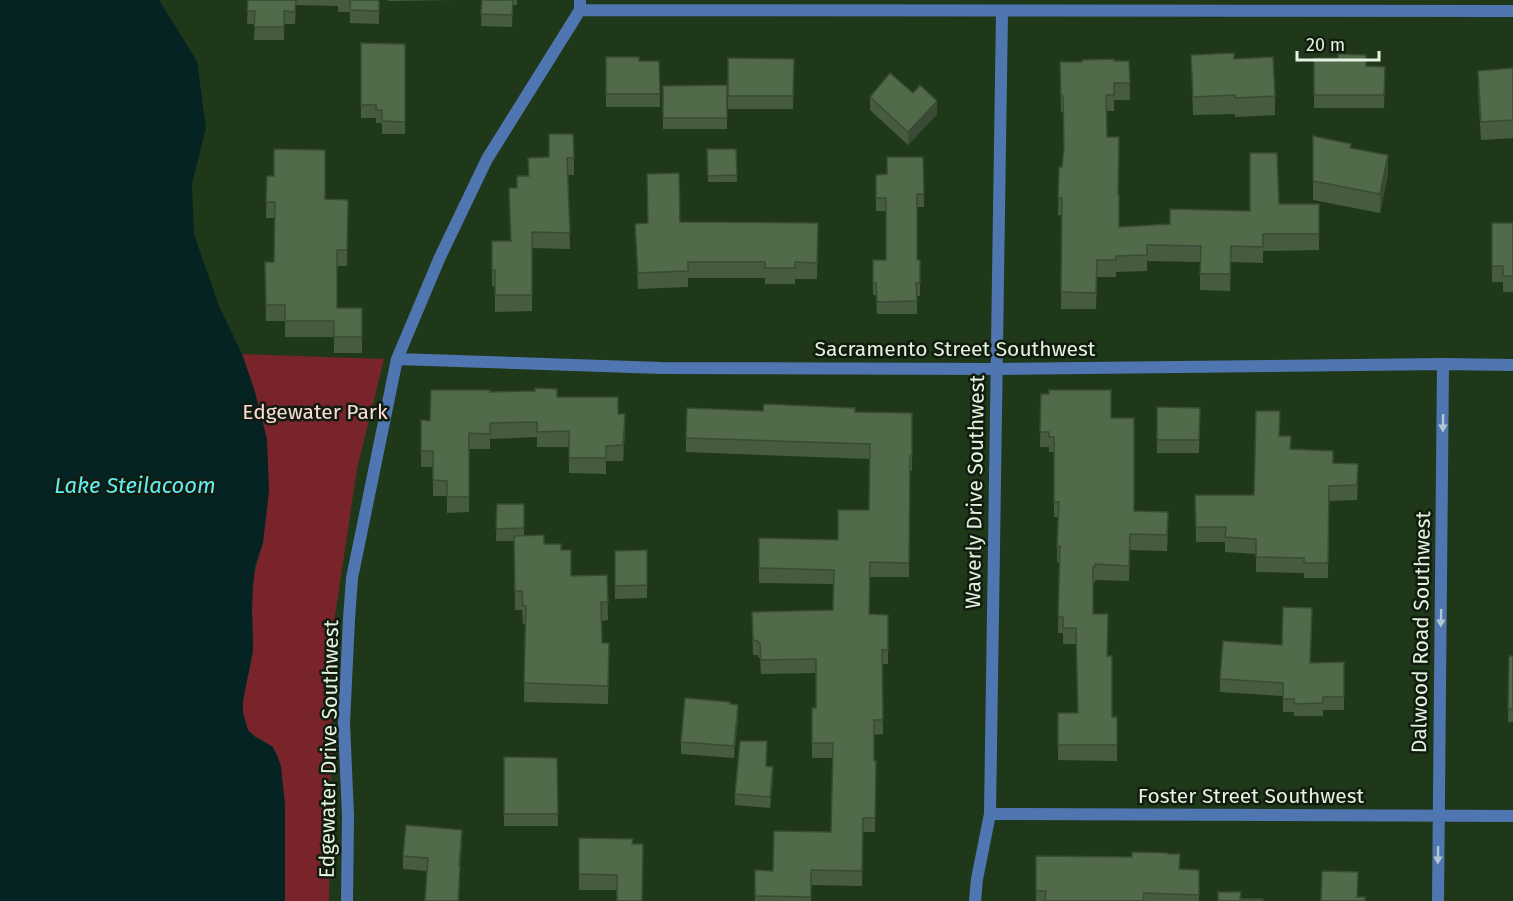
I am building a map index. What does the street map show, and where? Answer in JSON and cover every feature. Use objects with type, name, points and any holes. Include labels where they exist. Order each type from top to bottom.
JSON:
[{"type":"street","points":[[580,5],[1002,11],[1513,11]]},
{"type":"street","name":"Edgewater Drive Southwest","points":[[347,901],[348,816],[344,723],[352,578],[397,359],[440,257],[487,159],[580,5]]},
{"type":"street","name":"Waverly Drive Southwest","points":[[975,901],[990,814],[1002,11]]},
{"type":"street","name":"Sacramento Street Southwest","points":[[397,359],[662,368],[997,369],[1513,365]]},
{"type":"street","name":"Dalwood Road Southwest","points":[[1438,901],[1443,364]]},
{"type":"street","name":"Foster Street Southwest","points":[[990,814],[1513,816]]},
{"type":"green space","name":"Edgewater Park","points":[[242,354],[384,359],[357,469],[333,629],[329,901],[285,901],[281,767],[271,746],[249,730],[243,717],[243,698],[253,649],[253,585],[263,543],[255,392]]},
{"type":"water","name":"Lake Steilacoom","points":[[0,0],[159,0],[197,61],[206,128],[192,184],[194,234],[219,306],[242,354],[267,439],[269,491],[263,543],[255,566],[252,611],[253,650],[243,701],[243,713],[248,730],[255,737],[273,747],[281,767],[285,804],[285,901],[0,901]]},
{"type":"building","points":[[248,0],[296,0],[295,12],[284,11],[284,27],[254,27],[255,11],[247,11]]},
{"type":"building","points":[[350,0],[379,0],[379,11],[350,10]]},
{"type":"building","points":[[482,0],[513,0],[512,15],[481,14]]},
{"type":"building","points":[[361,43],[405,44],[405,122],[382,121],[382,110],[376,110],[376,105],[361,105]]},
{"type":"building","points":[[1234,53],[1234,59],[1273,57],[1275,96],[1193,97],[1191,55]]},
{"type":"building","points":[[1338,54],[1366,55],[1366,66],[1385,67],[1384,95],[1314,95],[1314,58],[1338,58]]},
{"type":"building","points":[[606,57],[639,57],[639,61],[659,61],[660,94],[606,94]]},
{"type":"building","points":[[728,58],[794,59],[793,96],[728,96]]},
{"type":"building","points":[[1114,59],[1114,61],[1129,61],[1130,83],[1114,83],[1114,95],[1106,95],[1107,137],[1119,137],[1119,227],[1170,224],[1170,209],[1250,211],[1250,153],[1277,153],[1279,204],[1319,204],[1319,234],[1263,234],[1263,247],[1231,246],[1230,274],[1200,274],[1201,246],[1147,245],[1147,255],[1116,256],[1116,260],[1097,260],[1096,293],[1061,292],[1062,198],[1058,198],[1059,167],[1062,167],[1064,148],[1060,62]]},
{"type":"building","points":[[1513,68],[1513,120],[1481,122],[1478,71]]},
{"type":"building","points":[[890,73],[913,93],[920,85],[937,101],[908,132],[870,97]]},
{"type":"building","points":[[727,85],[727,118],[663,118],[663,86]]},
{"type":"building","points":[[549,134],[573,134],[574,158],[567,158],[570,233],[532,232],[532,295],[495,295],[492,241],[511,241],[509,188],[517,188],[517,176],[529,176],[528,158],[549,157]]},
{"type":"building","points":[[1313,136],[1351,144],[1350,148],[1388,155],[1380,194],[1313,181]]},
{"type":"building","points":[[274,149],[325,150],[325,199],[348,200],[347,250],[337,250],[337,308],[362,308],[362,337],[334,337],[334,321],[285,321],[285,305],[266,305],[265,262],[274,262],[275,202],[266,202],[267,176],[274,176]]},
{"type":"building","points":[[707,149],[736,149],[737,175],[708,176]]},
{"type":"building","points":[[887,157],[923,157],[924,194],[917,194],[917,260],[920,260],[920,283],[916,283],[917,301],[877,302],[876,283],[873,283],[873,260],[886,260],[886,198],[876,198],[876,175],[887,174]]},
{"type":"building","points":[[679,173],[680,222],[818,223],[817,263],[795,262],[795,268],[765,268],[765,262],[688,262],[688,271],[638,273],[635,224],[648,223],[647,174]]},
{"type":"building","points":[[1492,223],[1513,223],[1513,276],[1503,276],[1503,266],[1492,266]]},
{"type":"building","points":[[535,388],[557,389],[557,397],[618,397],[618,414],[625,414],[623,445],[606,446],[606,458],[569,458],[569,431],[537,432],[537,422],[490,423],[490,434],[469,433],[469,497],[447,497],[447,481],[433,480],[433,451],[421,451],[421,420],[430,421],[431,390],[490,390],[490,392],[535,391]]},
{"type":"building","points":[[1049,390],[1111,390],[1111,418],[1134,418],[1134,511],[1168,512],[1167,535],[1130,534],[1129,566],[1095,564],[1093,567],[1093,614],[1108,614],[1107,656],[1112,656],[1112,717],[1117,717],[1117,745],[1058,745],[1058,713],[1078,713],[1076,628],[1063,628],[1063,617],[1058,617],[1060,546],[1057,546],[1059,502],[1054,502],[1054,437],[1049,437],[1049,432],[1040,432],[1041,394],[1049,394]]},
{"type":"building","points":[[764,404],[855,408],[855,412],[912,413],[909,563],[870,562],[869,614],[888,615],[888,650],[882,650],[883,720],[874,720],[875,818],[863,818],[862,871],[811,870],[811,897],[755,896],[755,870],[773,871],[774,831],[831,832],[833,743],[812,743],[812,708],[816,708],[816,659],[761,660],[760,643],[753,640],[752,612],[833,610],[834,570],[759,568],[759,538],[838,540],[838,510],[869,510],[870,444],[686,438],[687,408],[763,411]]},
{"type":"building","points":[[1157,407],[1200,408],[1199,440],[1157,440]]},
{"type":"building","points":[[1256,411],[1280,411],[1279,436],[1291,436],[1290,449],[1333,451],[1333,463],[1358,464],[1357,485],[1329,486],[1328,563],[1304,563],[1304,558],[1256,557],[1256,539],[1225,537],[1226,527],[1196,527],[1195,495],[1254,495]]},
{"type":"building","points":[[497,504],[524,504],[524,528],[496,529]]},
{"type":"building","points":[[544,535],[544,544],[561,544],[561,550],[571,550],[571,576],[607,575],[608,602],[601,602],[602,643],[609,643],[608,686],[524,683],[526,606],[523,606],[522,591],[515,591],[514,536]]},
{"type":"building","points":[[647,550],[647,585],[615,586],[615,551]]},
{"type":"building","points":[[1283,607],[1312,608],[1310,663],[1344,662],[1344,697],[1323,697],[1323,703],[1294,704],[1294,699],[1283,699],[1283,683],[1220,679],[1223,641],[1282,645]]},
{"type":"building","points":[[1509,656],[1513,656],[1513,709],[1508,709]]},
{"type":"building","points":[[685,698],[730,702],[730,704],[738,705],[734,746],[681,742]]},
{"type":"building","points":[[740,741],[767,741],[766,766],[773,767],[770,797],[735,794]]},
{"type":"building","points":[[504,757],[557,758],[558,814],[504,814]]},
{"type":"building","points":[[406,825],[462,830],[458,901],[425,901],[428,858],[403,856]]},
{"type":"building","points":[[579,838],[633,839],[632,844],[643,844],[642,901],[617,901],[617,875],[579,874]]},
{"type":"building","points":[[1132,852],[1180,854],[1179,869],[1199,870],[1199,895],[1144,893],[1143,901],[1045,901],[1046,891],[1036,891],[1036,856],[1132,857]]},
{"type":"building","points":[[1322,871],[1358,872],[1357,897],[1365,897],[1365,901],[1321,901]]},
{"type":"building","points":[[1218,892],[1241,892],[1240,899],[1263,899],[1263,901],[1218,901]]}]
